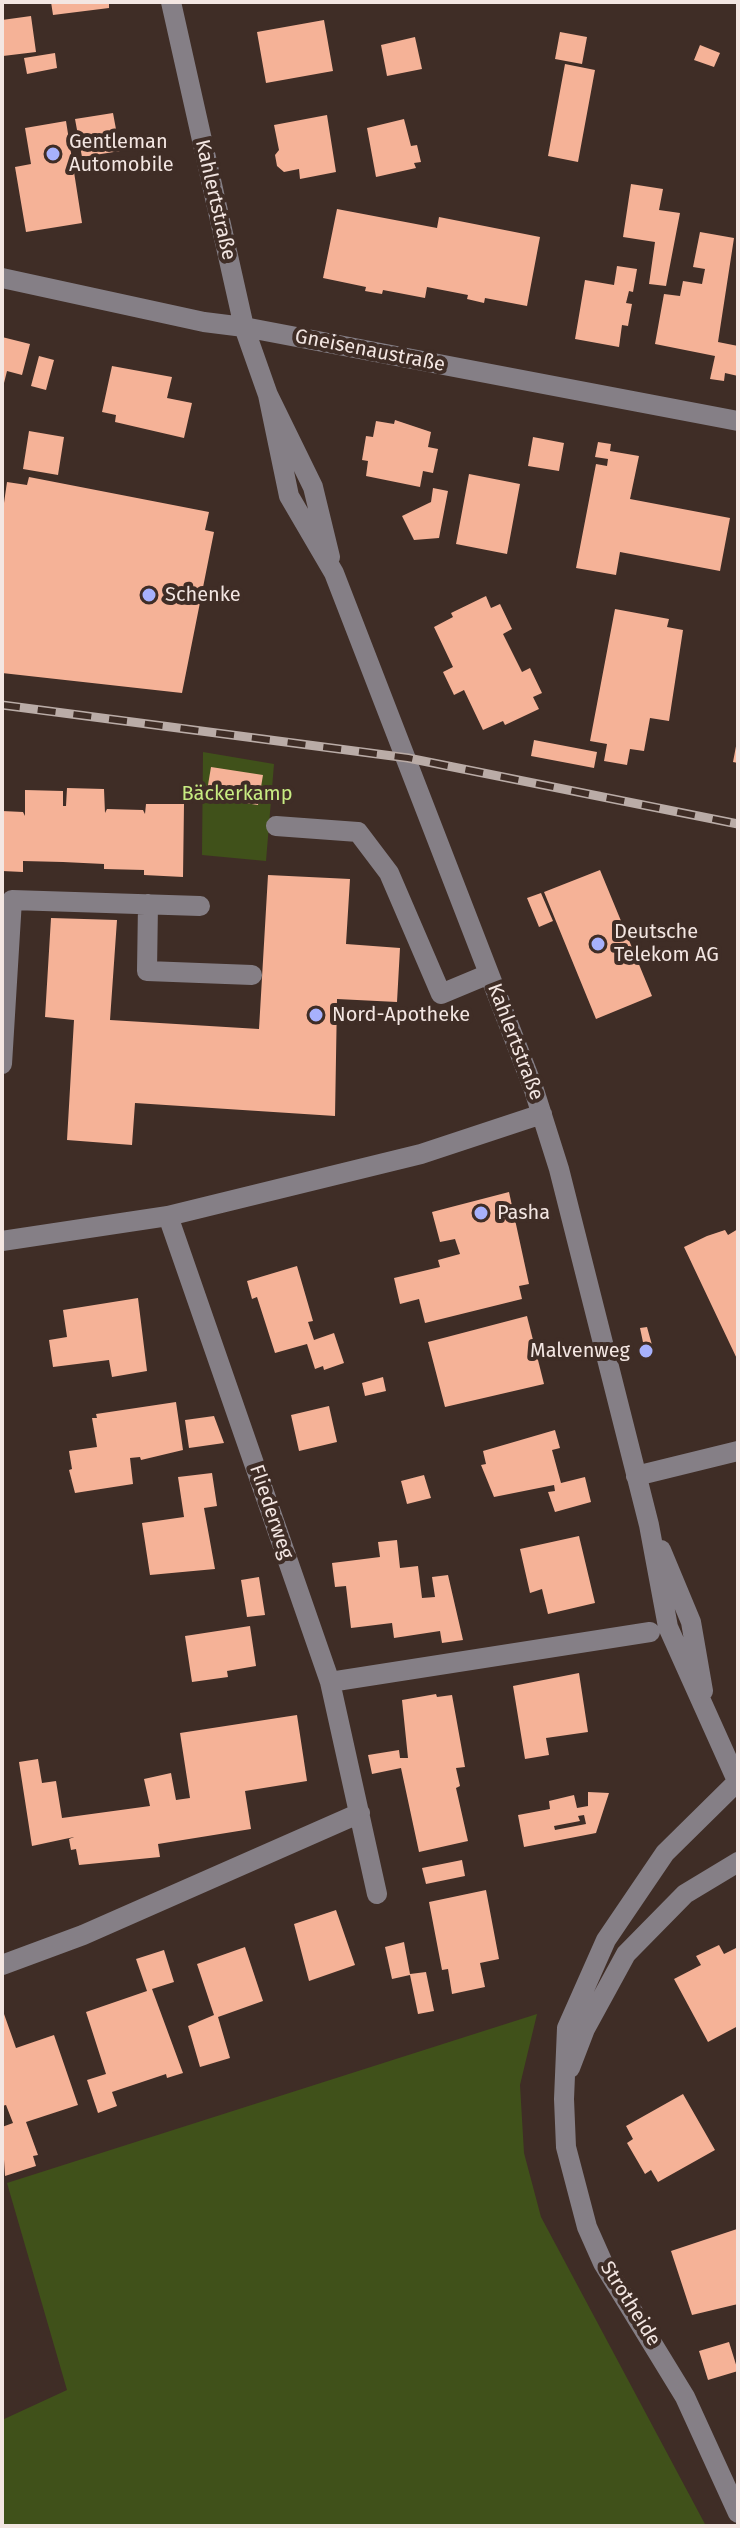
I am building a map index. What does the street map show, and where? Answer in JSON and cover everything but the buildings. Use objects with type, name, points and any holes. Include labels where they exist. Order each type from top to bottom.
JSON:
[{"type":"street","name":"Kahlertstraße","points":[[171,2],[244,327],[268,395],[313,487],[334,573],[542,1114],[559,1169],[649,1525],[691,1622],[706,1709],[738,1783]]},
{"type":"street","name":"Gneisenaustraße","points":[[2,278],[204,322],[738,421]]},
{"type":"street","points":[[276,826],[358,832],[389,873],[441,994],[489,974]]},
{"type":"street","points":[[2,1064],[12,900],[200,906]]},
{"type":"street","points":[[148,904],[147,971],[252,975]]},
{"type":"street","points":[[2,1241],[168,1216],[421,1154],[542,1114]]},
{"type":"street","name":"Fliederweg","points":[[168,1216],[330,1682],[377,1894]]},
{"type":"street","points":[[636,1476],[738,1451]]},
{"type":"street","points":[[330,1682],[650,1632]]},
{"type":"street","name":"Strotheide","points":[[738,1783],[665,1853],[606,1940],[567,2028],[564,2083],[566,2147],[587,2227],[603,2263],[685,2397],[738,2513]]},
{"type":"street","points":[[2,1965],[83,1935],[360,1813]]},
{"type":"street","name":"Strotheide","points":[[564,2083],[585,2029],[626,1954],[685,1894],[738,1862]]},
{"type":"green space","name":"Bäckerkamp","points":[[203,752],[274,764],[266,861],[202,855]]},
{"type":"green space","points":[[537,2014],[520,2085],[524,2153],[541,2217],[706,2526],[2,2526],[2,2420],[67,2390],[7,2183]]},
{"type":"railway","points":[[2,705],[408,758],[738,824]]},
{"type":"place","name":"Gentleman Automobile","points":[[53,154]]},
{"type":"place","name":"Schenke","points":[[149,595]]},
{"type":"place","name":"Deutsche Telekom AG","points":[[598,944]]},
{"type":"place","name":"Nord-Apotheke","points":[[316,1015]]},
{"type":"place","name":"Pasha","points":[[481,1213]]},
{"type":"place","name":"Malvenweg","points":[[646,1351]]}]
